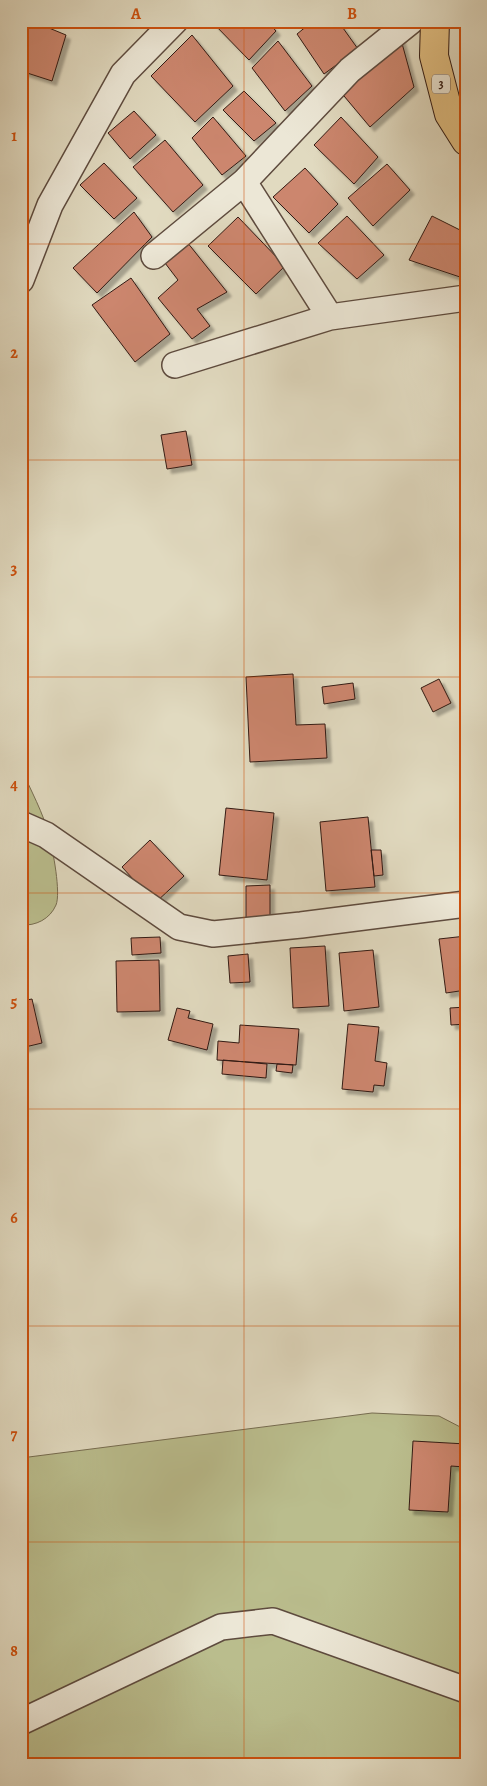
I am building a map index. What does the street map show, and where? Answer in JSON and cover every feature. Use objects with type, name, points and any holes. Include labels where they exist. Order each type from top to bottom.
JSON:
[{"type":"main road","name":"3","points":[[434,21],[434,56],[449,114],[466,141]]},
{"type":"street","points":[[21,280],[50,205],[123,74],[175,21]]},
{"type":"street","points":[[154,256],[244,182],[350,70],[411,21]]},
{"type":"street","points":[[244,182],[330,317]]},
{"type":"street","points":[[175,365],[330,317],[466,298]]},
{"type":"street","points":[[21,824],[46,835],[179,928],[213,934],[466,904]]},
{"type":"street","points":[[21,1722],[221,1627],[273,1621],[466,1690]]},
{"type":"green space","points":[[21,768],[47,828],[51,842],[58,891],[56,905],[50,914],[42,921],[27,925],[21,925]]},
{"type":"green space","points":[[372,1413],[439,1416],[466,1430],[466,1765],[21,1765],[21,1458]]},
{"type":"building","points":[[21,21],[32,21],[66,35],[52,81],[21,71]]},
{"type":"building","points":[[216,21],[267,21],[276,31],[249,60],[213,23]]},
{"type":"building","points":[[313,21],[338,21],[358,49],[324,74],[297,34]]},
{"type":"building","points":[[192,35],[233,86],[195,122],[151,76]]},
{"type":"building","points":[[400,36],[414,87],[370,127],[339,90]]},
{"type":"building","points":[[278,41],[312,86],[285,111],[252,68]]},
{"type":"building","points":[[244,91],[276,123],[254,141],[223,110]]},
{"type":"building","points":[[134,111],[156,135],[130,159],[108,133]]},
{"type":"building","points":[[213,117],[246,156],[222,175],[192,138]]},
{"type":"building","points":[[341,117],[378,157],[354,184],[314,145]]},
{"type":"building","points":[[165,140],[203,185],[173,212],[133,167]]},
{"type":"building","points":[[104,163],[137,198],[114,219],[80,185]]},
{"type":"building","points":[[387,164],[410,190],[373,226],[348,198]]},
{"type":"building","points":[[305,168],[338,204],[309,233],[273,197]]},
{"type":"building","points":[[134,212],[152,237],[97,293],[73,268]]},
{"type":"building","points":[[347,216],[384,255],[357,279],[318,243]]},
{"type":"building","points":[[432,216],[466,233],[466,279],[409,260]]},
{"type":"building","points":[[238,217],[285,266],[256,294],[208,246]]},
{"type":"building","points":[[187,242],[227,292],[197,309],[210,326],[192,339],[158,298],[178,280],[165,263]]},
{"type":"building","points":[[131,278],[170,334],[135,362],[92,305]]},
{"type":"building","points":[[186,431],[192,465],[167,469],[161,435]]},
{"type":"building","points":[[293,674],[296,725],[325,724],[327,758],[250,762],[246,677]]},
{"type":"building","points":[[439,679],[451,703],[433,712],[421,688]]},
{"type":"building","points":[[353,683],[355,699],[324,704],[322,687]]},
{"type":"building","points":[[226,808],[274,813],[267,880],[219,875]]},
{"type":"building","points":[[368,817],[375,887],[326,891],[320,822]]},
{"type":"building","points":[[150,840],[184,876],[155,903],[122,867]]},
{"type":"building","points":[[371,850],[381,850],[383,875],[374,876]]},
{"type":"building","points":[[270,885],[270,918],[246,919],[246,886]]},
{"type":"building","points":[[466,936],[466,990],[446,993],[439,939]]},
{"type":"building","points":[[160,937],[161,953],[132,955],[131,938]]},
{"type":"building","points":[[325,946],[329,1006],[293,1008],[290,948]]},
{"type":"building","points":[[373,950],[379,1007],[344,1011],[339,953]]},
{"type":"building","points":[[248,954],[250,982],[230,983],[228,956]]},
{"type":"building","points":[[159,960],[160,1011],[117,1012],[116,961]]},
{"type":"building","points":[[32,999],[42,1043],[21,1048],[21,1001]]},
{"type":"building","points":[[466,1007],[466,1024],[451,1025],[450,1008]]},
{"type":"building","points":[[177,1008],[190,1011],[188,1018],[213,1024],[207,1050],[168,1040]]},
{"type":"building","points":[[348,1024],[379,1027],[375,1061],[387,1063],[384,1086],[374,1085],[373,1092],[342,1089]]},
{"type":"building","points":[[240,1025],[299,1029],[296,1065],[217,1060],[218,1041],[239,1043]]},
{"type":"building","points":[[223,1060],[267,1064],[266,1078],[222,1074]]},
{"type":"building","points":[[277,1064],[293,1065],[292,1073],[276,1071]]},
{"type":"building","points":[[413,1441],[466,1444],[465,1467],[451,1466],[448,1512],[409,1510]]}]
